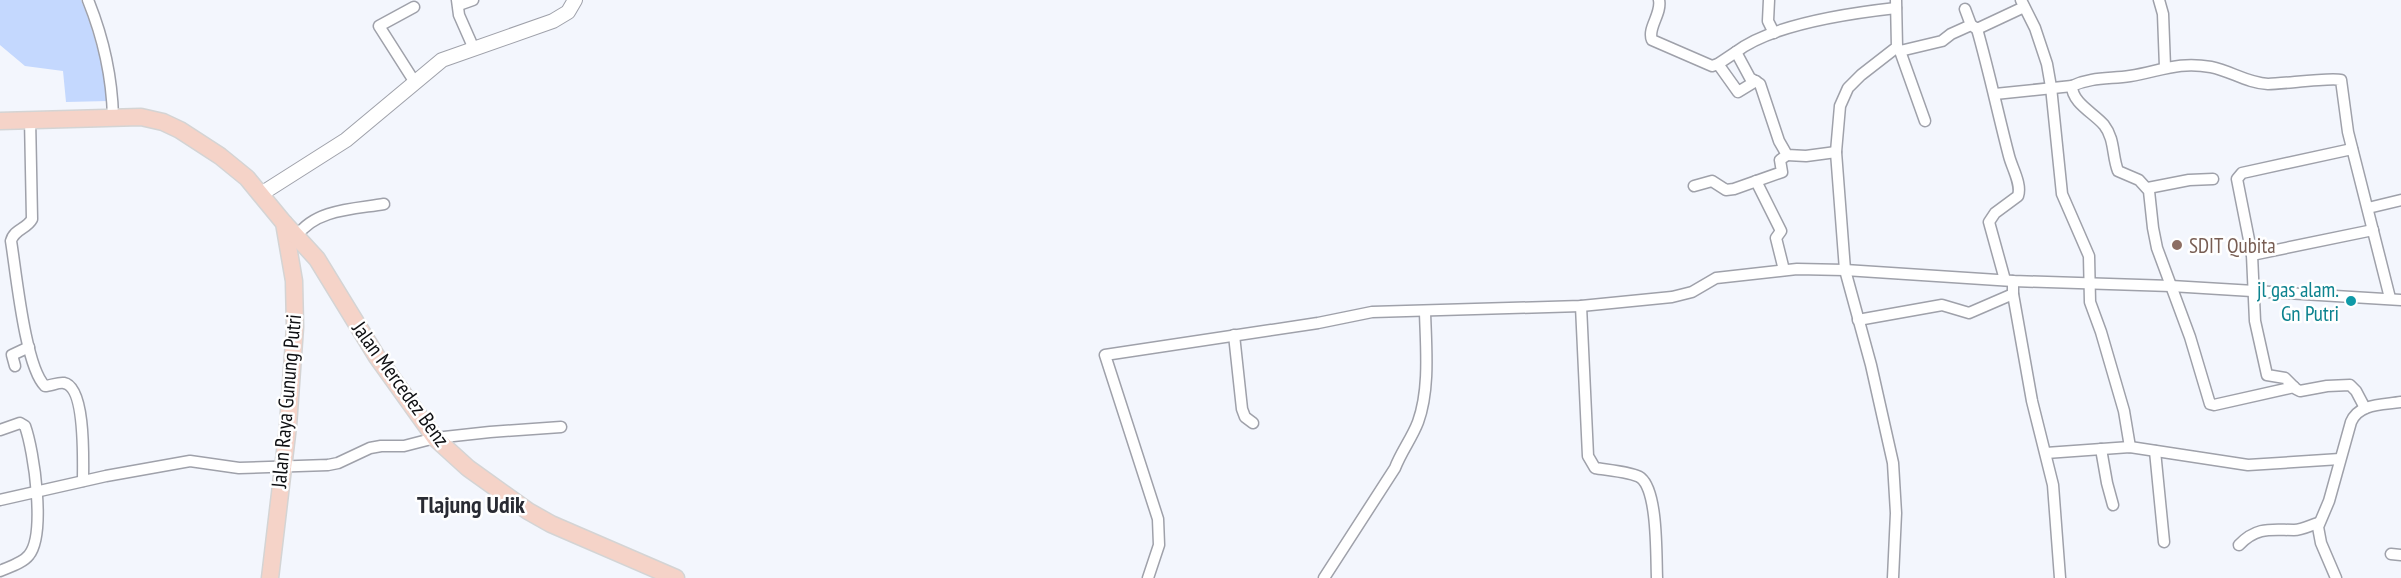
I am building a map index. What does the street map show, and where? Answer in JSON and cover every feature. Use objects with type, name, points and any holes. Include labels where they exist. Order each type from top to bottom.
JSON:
[{"type":"main road","name":"Jalan Raya Gunung Putri","points":[[0,121],[30,118],[141,117],[163,122],[180,130],[220,156],[247,178],[284,223],[294,281],[295,327],[288,426],[270,578]]},
{"type":"main road","name":"Jalan Mercedez Benz","points":[[284,223],[317,259],[377,357],[435,438],[468,468],[528,511],[551,524],[676,578]]},
{"type":"street","points":[[88,0],[109,70],[113,117]]},
{"type":"street","points":[[473,0],[458,3],[459,15],[474,49]]},
{"type":"street","points":[[261,194],[346,140],[442,60],[552,21],[567,12],[575,0]]},
{"type":"street","points":[[1659,0],[1660,11],[1650,35],[1651,39],[1709,65],[1718,64],[1749,43],[1773,33],[1896,4],[1898,49],[1925,121]]},
{"type":"street","points":[[1769,0],[1768,21],[1773,33]]},
{"type":"street","points":[[2159,0],[2163,14],[2165,67]]},
{"type":"street","points":[[1893,578],[1896,513],[1893,463],[1871,365],[1845,270],[1836,152],[1839,113],[1848,88],[1861,75],[1898,49],[1942,41],[1951,34],[1974,27],[2022,3],[2042,47],[2051,87],[2062,194],[2089,256],[2090,302],[2124,411],[2130,447]]},
{"type":"street","points":[[414,7],[379,26],[414,81]]},
{"type":"street","points":[[1965,9],[1974,27],[1995,94],[2009,158],[2020,189],[2018,196],[1995,213],[1989,222],[2013,294],[2032,401],[2053,485],[2060,578]]},
{"type":"street","points":[[1736,52],[1750,78],[1760,84],[1779,141],[1787,154]]},
{"type":"street","points":[[1718,64],[1738,92],[1756,81]]},
{"type":"street","points":[[1148,578],[1160,545],[1158,519],[1105,355],[1318,323],[1372,312],[1581,306],[1672,297],[1692,292],[1716,278],[1784,270],[1845,270],[2396,299],[2373,230],[2352,149],[2342,83],[2338,79],[2267,84],[2248,81],[2219,69],[2178,64],[2127,76],[2091,79],[2072,86],[1995,94]]},
{"type":"street","points":[[2072,86],[2076,99],[2109,133],[2118,171],[2139,180],[2148,188],[2151,197],[2154,238],[2190,337],[2210,404],[2294,387]]},
{"type":"street","points":[[30,118],[32,219],[28,225],[13,234],[11,240],[29,347],[43,384],[49,386],[64,383],[70,387],[77,399],[82,433],[83,481]]},
{"type":"street","points":[[2352,149],[2239,175],[2238,183],[2252,255],[2255,321],[2267,375],[2285,378],[2294,387],[2303,391],[2327,386],[2350,385],[2365,408]]},
{"type":"street","points":[[1694,186],[1712,181],[1729,191],[1782,172],[1780,159],[1787,154],[1806,156],[1836,152]]},
{"type":"street","points":[[2148,188],[2189,180],[2213,179]]},
{"type":"street","points":[[1756,181],[1781,231],[1776,238],[1784,270]]},
{"type":"street","points":[[2368,208],[2401,200]]},
{"type":"street","points":[[297,236],[307,224],[323,216],[384,204]]},
{"type":"street","points":[[2252,255],[2373,230]]},
{"type":"street","points":[[1858,320],[1942,305],[1969,313],[2013,294]]},
{"type":"street","points":[[1581,306],[1588,456],[1595,468],[1636,476],[1646,484],[1653,508],[1657,578]]},
{"type":"street","points":[[1324,578],[1395,468],[1401,451],[1417,425],[1425,388],[1425,312]]},
{"type":"street","points":[[1234,335],[1242,409],[1245,417],[1253,423]]},
{"type":"street","points":[[15,366],[12,355],[29,347]]},
{"type":"street","points":[[2336,578],[2321,543],[2318,523],[2329,501],[2353,417],[2365,408],[2401,402]]},
{"type":"street","points":[[0,430],[20,423],[26,426],[36,492],[37,532],[32,550],[25,559],[0,571]]},
{"type":"street","points":[[0,500],[83,481],[190,461],[239,468],[338,464],[370,448],[404,446],[435,438],[561,427]]},
{"type":"street","points":[[2046,453],[2130,447],[2247,465],[2340,459]]},
{"type":"street","points":[[2101,449],[2113,505]]},
{"type":"street","points":[[2155,451],[2164,542]]},
{"type":"street","points":[[2239,544],[2257,532],[2279,528],[2298,530],[2318,523]]},
{"type":"water","points":[[0,0],[81,0],[109,90],[108,101],[66,102],[63,71],[25,66],[0,45]]},
{"type":"place","name":"SDIT Qubita","points":[[2177,245]]},
{"type":"place","name":"jl gas alam. Gn Putri","points":[[2351,301]]},
{"type":"district","name":"Tlajung Udik","points":[[471,504]]}]
